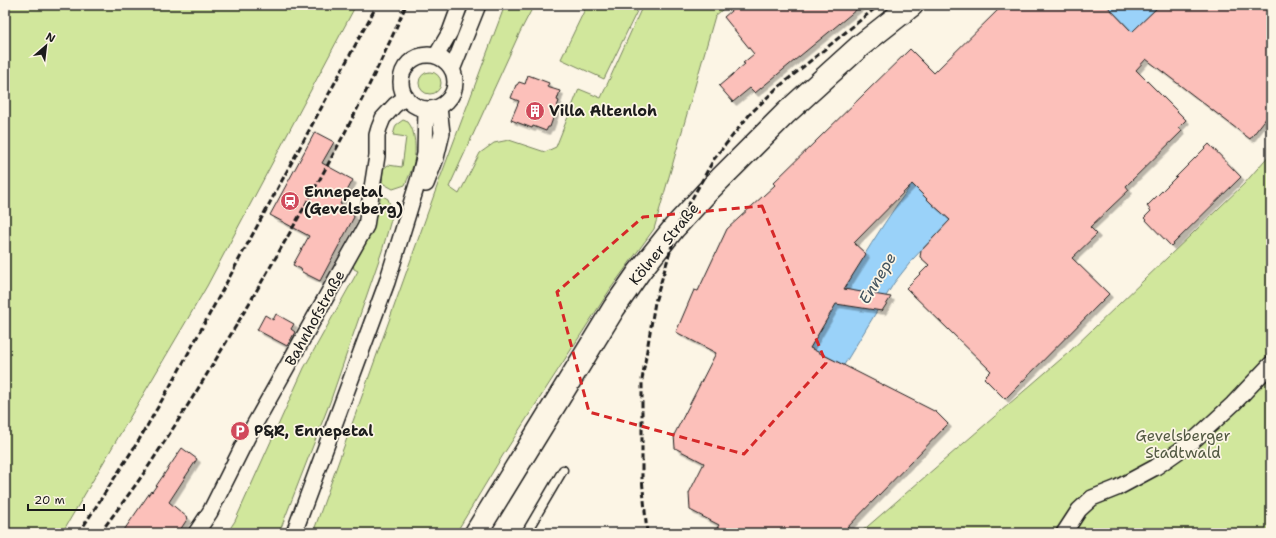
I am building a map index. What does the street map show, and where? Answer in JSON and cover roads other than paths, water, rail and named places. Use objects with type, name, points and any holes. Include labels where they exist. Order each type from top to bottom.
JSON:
[{"type":"main road","name":"Kölner Straße","points":[[476,533],[614,308],[639,272],[674,228],[708,191],[786,113],[860,46],[912,5]]},
{"type":"street","points":[[436,56],[450,32],[460,5]]},
{"type":"street","points":[[452,70],[478,5]]},
{"type":"street","points":[[420,56],[436,56],[448,64],[452,70],[455,78],[453,91],[446,102],[432,108],[418,107],[406,97],[401,82],[406,66],[412,60],[420,56]]},
{"type":"street","name":"Bahnhofstraße","points":[[196,533],[210,512],[248,436],[366,226],[377,156],[377,135],[379,128],[383,118],[395,104],[406,97]]},
{"type":"street","points":[[294,533],[387,282],[419,178],[425,154],[432,108]]},
{"type":"street","points":[[1064,533],[1079,510],[1092,498],[1117,488],[1156,467],[1194,441],[1233,404],[1271,364]]},
{"type":"lane","points":[[526,533],[563,470]]},
{"type":"water","points":[[1106,5],[1160,5],[1132,32]]},
{"type":"water","name":"Ennepe","points":[[912,184],[950,220],[913,259],[894,283],[844,365],[810,348],[871,244]]},
{"type":"railway","points":[[79,533],[139,440],[177,374],[377,5]]},
{"type":"railway","points":[[100,533],[152,461],[207,374],[254,295],[333,155],[393,36],[406,5]]},
{"type":"railway","points":[[647,533],[642,478],[642,380],[655,302],[679,222],[714,159],[750,114],[776,89],[879,5]]},
{"type":"place","name":"Villa Altenloh","points":[[535,111]]},
{"type":"place","name":"Ennepetal (Gevelsberg)","points":[[290,201]]},
{"type":"place","name":"P&R, Ennepetal","points":[[240,431]]},
{"type":"park label","name":"Gevelsberger Stadtwald","points":[[1183,444]]}]
